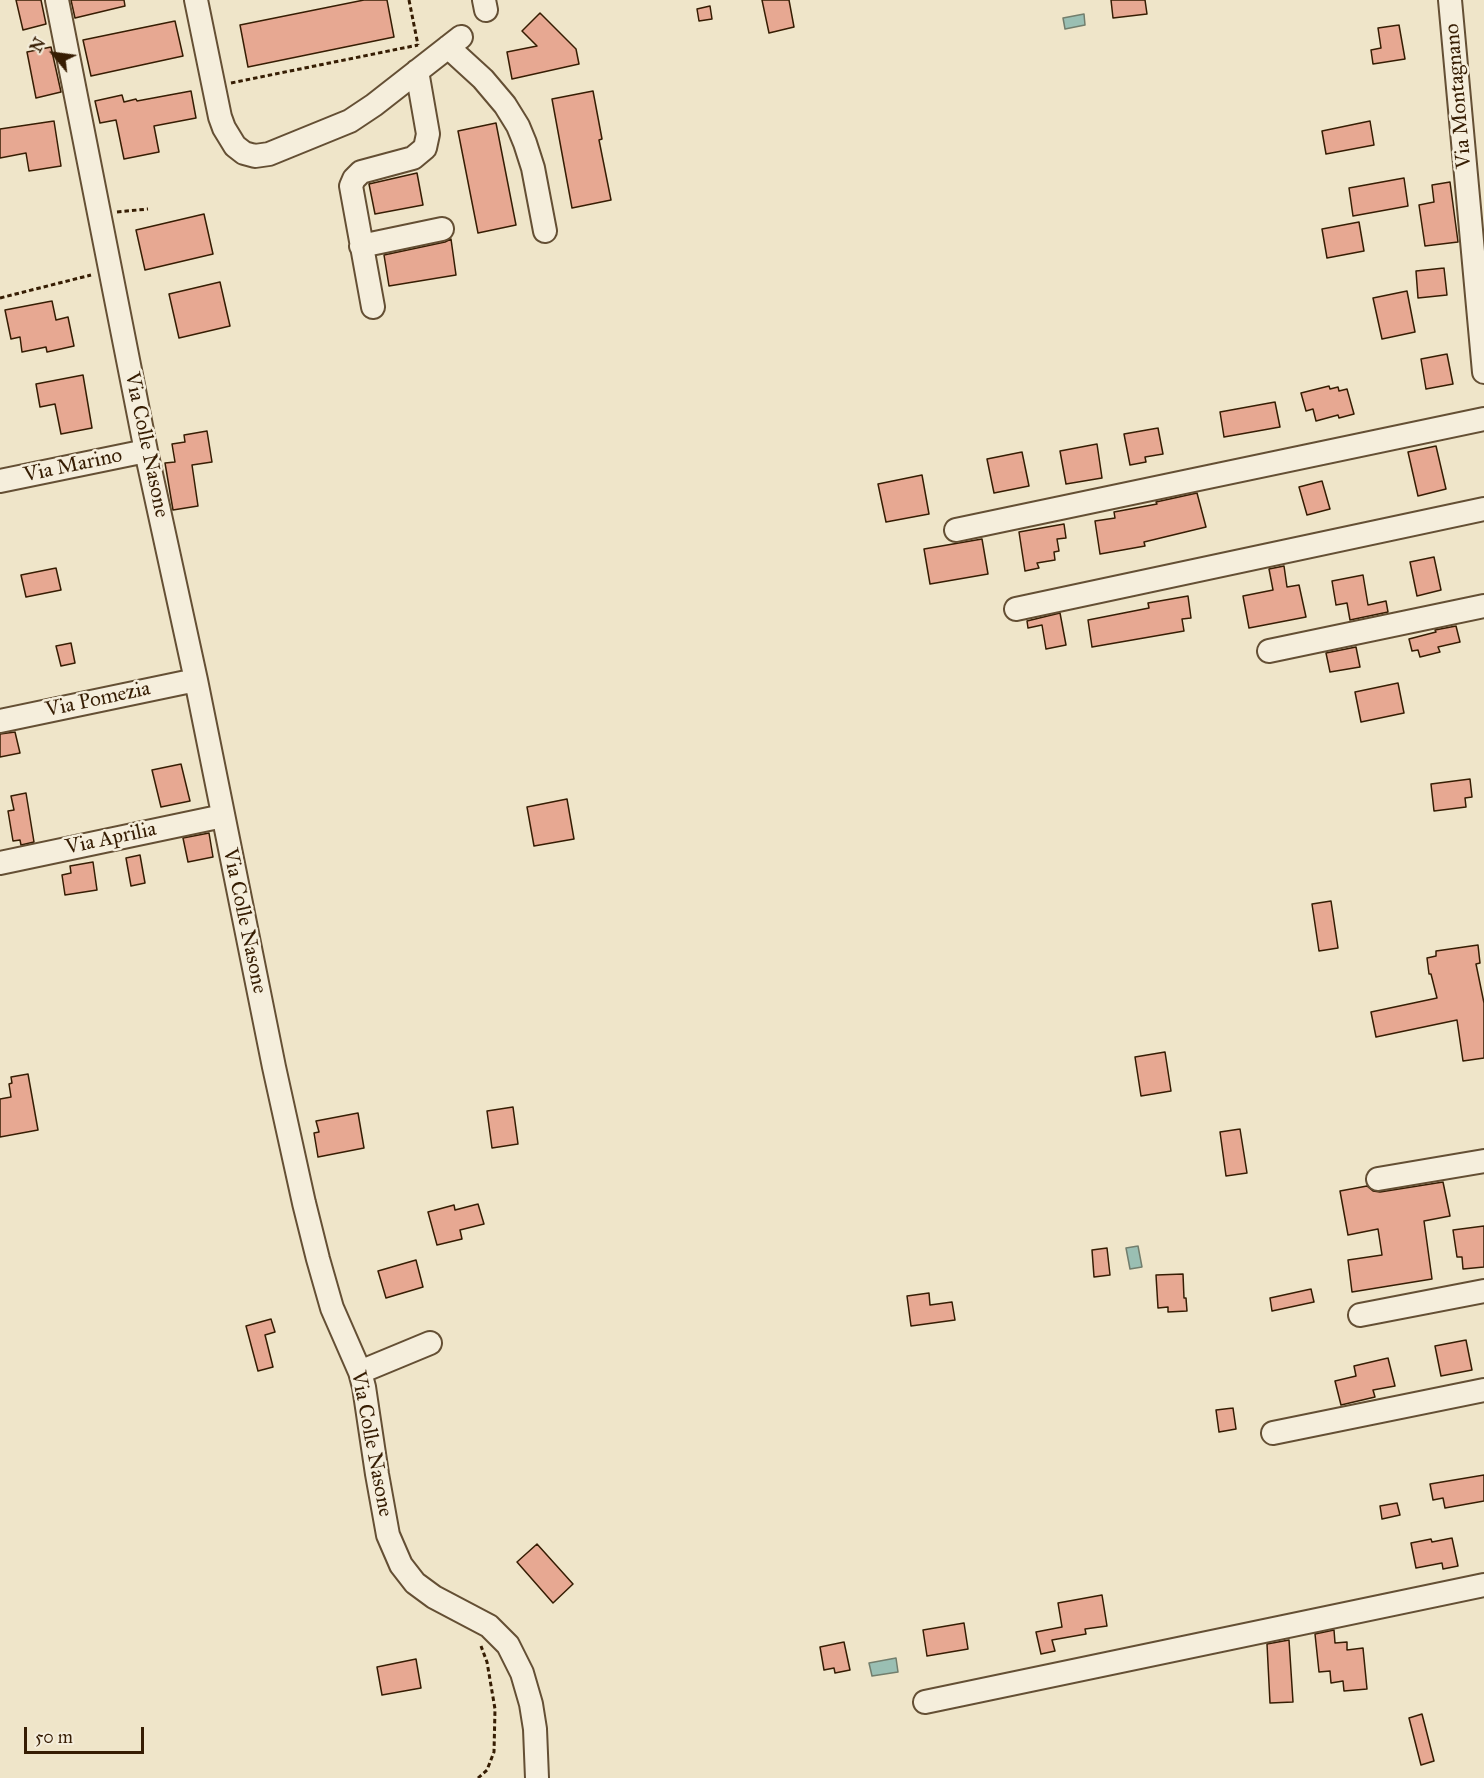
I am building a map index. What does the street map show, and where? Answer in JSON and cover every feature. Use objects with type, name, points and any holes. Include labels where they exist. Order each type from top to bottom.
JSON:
[{"type":"street","name":"Via Colle Nasone","points":[[57,0],[146,451],[196,680],[274,1067],[310,1228],[330,1302],[360,1372],[367,1401],[385,1521],[394,1551],[405,1571],[421,1588],[444,1603],[489,1626],[508,1645],[522,1673],[531,1704],[536,1739],[537,1778]]},
{"type":"street","points":[[196,0],[220,117],[231,141],[244,153],[259,156],[324,133],[350,121],[454,42],[471,68],[491,88],[518,126],[533,168],[545,231]]},
{"type":"street","name":"Via Montagnano","points":[[1450,0],[1484,372]]},
{"type":"street","points":[[373,307],[351,189],[354,179],[364,171],[417,156],[427,144],[427,129],[417,71]]},
{"type":"street","points":[[361,246],[442,229]]},
{"type":"street","points":[[956,530],[1484,419]]},
{"type":"street","name":"Via Marino","points":[[0,481],[146,451]]},
{"type":"street","points":[[1016,609],[1484,509]]},
{"type":"street","points":[[1269,651],[1484,606]]},
{"type":"street","name":"Via Pomezia","points":[[0,721],[196,680]]},
{"type":"street","name":"Via Aprilia","points":[[0,863],[223,816]]},
{"type":"street","points":[[1378,1179],[1484,1161]]},
{"type":"street","points":[[1360,1315],[1484,1291]]},
{"type":"street","points":[[360,1372],[430,1343]]},
{"type":"street","points":[[1273,1433],[1484,1390]]},
{"type":"street","points":[[925,1702],[1484,1585]]},
{"type":"path","points":[[214,86],[418,45],[409,0]]},
{"type":"path","points":[[99,213],[148,209]]},
{"type":"path","points":[[0,298],[111,270]]},
{"type":"path","points":[[478,1778],[487,1770],[494,1752],[495,1709],[487,1662],[480,1644]]},
{"type":"water","points":[[1084,14],[1085,25],[1065,29],[1063,18]]},
{"type":"water","points":[[1138,1246],[1142,1267],[1130,1269],[1126,1248]]},
{"type":"water","points":[[896,1658],[898,1672],[872,1676],[869,1663]]},
{"type":"building","points":[[16,0],[41,0],[46,24],[23,30]]},
{"type":"building","points":[[71,0],[124,0],[125,6],[75,18]]},
{"type":"building","points":[[364,0],[387,0],[394,37],[248,67],[240,25]]},
{"type":"building","points":[[762,0],[789,0],[794,27],[769,33]]},
{"type":"building","points":[[1111,0],[1145,0],[1147,14],[1113,18]]},
{"type":"building","points":[[710,6],[712,19],[699,21],[697,9]]},
{"type":"building","points":[[540,13],[576,49],[579,64],[512,79],[507,52],[537,46],[522,31]]},
{"type":"building","points":[[175,21],[183,56],[91,76],[83,40]]},
{"type":"building","points":[[1399,25],[1405,59],[1373,64],[1371,50],[1381,48],[1378,28]]},
{"type":"building","points":[[51,47],[61,92],[36,98],[27,52]]},
{"type":"building","points":[[191,91],[196,118],[154,126],[159,152],[124,159],[116,120],[100,123],[95,101],[122,95],[124,102],[136,99],[137,101]]},
{"type":"building","points":[[593,91],[602,139],[599,140],[611,200],[572,208],[552,99]]},
{"type":"building","points":[[54,121],[61,166],[29,171],[26,153],[0,158],[0,129]]},
{"type":"building","points":[[1370,121],[1374,145],[1326,154],[1322,131]]},
{"type":"building","points":[[496,123],[516,225],[478,233],[458,131]]},
{"type":"building","points":[[417,173],[423,205],[375,214],[369,184]]},
{"type":"building","points":[[1404,178],[1408,206],[1353,216],[1349,188]]},
{"type":"building","points":[[1450,182],[1458,242],[1425,246],[1419,205],[1434,202],[1432,185]]},
{"type":"building","points":[[204,214],[213,254],[145,270],[136,230]]},
{"type":"building","points":[[1359,222],[1364,251],[1327,258],[1322,229]]},
{"type":"building","points":[[451,239],[456,275],[389,286],[384,255]]},
{"type":"building","points":[[1444,268],[1447,295],[1418,298],[1416,271]]},
{"type":"building","points":[[220,282],[230,326],[179,338],[169,294]]},
{"type":"building","points":[[1407,291],[1415,332],[1382,339],[1373,298]]},
{"type":"building","points":[[52,301],[56,320],[68,317],[74,346],[47,352],[46,347],[22,352],[20,337],[11,339],[5,310]]},
{"type":"building","points":[[1447,354],[1453,384],[1426,389],[1421,359]]},
{"type":"building","points":[[83,375],[92,428],[61,434],[55,404],[40,407],[36,384]]},
{"type":"building","points":[[1329,386],[1330,389],[1338,387],[1339,391],[1347,389],[1354,414],[1339,418],[1338,415],[1316,421],[1313,409],[1306,411],[1301,393]]},
{"type":"building","points":[[1275,402],[1280,427],[1224,437],[1220,412]]},
{"type":"building","points":[[1158,428],[1163,454],[1145,457],[1146,462],[1130,465],[1124,434]]},
{"type":"building","points":[[207,431],[212,462],[192,465],[198,506],[173,510],[165,463],[175,462],[172,444],[185,442],[184,435]]},
{"type":"building","points":[[1097,444],[1102,478],[1066,484],[1060,451]]},
{"type":"building","points":[[1436,446],[1446,489],[1418,496],[1408,452]]},
{"type":"building","points":[[1022,452],[1029,486],[994,493],[987,459]]},
{"type":"building","points":[[922,475],[929,514],[886,522],[878,484]]},
{"type":"building","points":[[1322,481],[1330,509],[1307,515],[1299,487]]},
{"type":"building","points":[[1197,493],[1206,527],[1144,542],[1145,546],[1100,554],[1095,521],[1115,518],[1114,512]]},
{"type":"building","points":[[1064,524],[1066,538],[1057,539],[1059,551],[1054,552],[1055,560],[1037,563],[1039,568],[1025,571],[1019,532]]},
{"type":"building","points":[[982,539],[988,574],[930,584],[924,549]]},
{"type":"building","points":[[1434,557],[1441,590],[1417,596],[1410,562]]},
{"type":"building","points":[[1284,566],[1287,587],[1299,585],[1306,617],[1249,628],[1243,596],[1273,590],[1269,569]]},
{"type":"building","points":[[56,568],[61,590],[26,597],[21,575]]},
{"type":"building","points":[[1363,575],[1368,605],[1386,601],[1388,612],[1350,620],[1347,603],[1336,605],[1332,581]]},
{"type":"building","points":[[1188,596],[1191,618],[1182,619],[1184,631],[1092,647],[1088,620],[1149,608],[1148,603]]},
{"type":"building","points":[[1060,613],[1066,645],[1046,649],[1042,625],[1028,628],[1027,621]]},
{"type":"building","points":[[1456,626],[1460,642],[1438,647],[1440,652],[1420,657],[1418,650],[1412,651],[1409,639]]},
{"type":"building","points":[[71,643],[75,663],[61,666],[56,646]]},
{"type":"building","points":[[1356,647],[1360,667],[1330,672],[1326,653]]},
{"type":"building","points":[[1398,683],[1404,713],[1361,722],[1355,692]]},
{"type":"building","points":[[15,732],[20,753],[0,757],[0,734]]},
{"type":"building","points":[[181,764],[190,801],[161,807],[152,770]]},
{"type":"building","points":[[1470,779],[1472,797],[1465,798],[1466,807],[1434,811],[1431,784]]},
{"type":"building","points":[[26,793],[34,842],[21,845],[20,840],[13,841],[8,811],[14,810],[11,796]]},
{"type":"building","points":[[567,799],[574,839],[534,846],[527,807]]},
{"type":"building","points":[[209,833],[213,857],[188,862],[183,838]]},
{"type":"building","points":[[140,855],[145,883],[131,886],[126,858]]},
{"type":"building","points":[[93,862],[97,890],[65,895],[62,875],[71,873],[70,866]]},
{"type":"building","points":[[1331,901],[1338,948],[1319,951],[1312,904]]},
{"type":"building","points":[[1478,945],[1480,963],[1476,964],[1484,1003],[1484,1058],[1463,1061],[1457,1020],[1376,1037],[1371,1012],[1437,998],[1431,974],[1429,974],[1427,958],[1436,956],[1436,951]]},
{"type":"building","points":[[1165,1052],[1171,1091],[1141,1096],[1135,1057]]},
{"type":"building","points":[[28,1074],[38,1130],[0,1137],[0,1099],[11,1097],[9,1084],[12,1083],[11,1077]]},
{"type":"building","points":[[513,1107],[518,1144],[492,1148],[487,1111]]},
{"type":"building","points":[[358,1113],[364,1148],[318,1157],[314,1133],[319,1132],[316,1121]]},
{"type":"building","points":[[1240,1129],[1247,1173],[1226,1176],[1220,1132]]},
{"type":"building","points":[[1443,1182],[1450,1216],[1424,1221],[1432,1279],[1352,1292],[1348,1260],[1382,1255],[1378,1229],[1348,1235],[1340,1191],[1367,1186],[1373,1191],[1380,1192]]},
{"type":"building","points":[[478,1204],[484,1224],[460,1230],[462,1239],[437,1245],[428,1212],[454,1205],[455,1210]]},
{"type":"building","points":[[1484,1226],[1484,1267],[1463,1269],[1462,1257],[1457,1257],[1453,1230]]},
{"type":"building","points":[[1107,1248],[1110,1275],[1094,1277],[1092,1250]]},
{"type":"building","points":[[416,1260],[423,1287],[386,1298],[378,1271]]},
{"type":"building","points":[[1183,1274],[1187,1311],[1168,1312],[1168,1307],[1158,1308],[1156,1275]]},
{"type":"building","points":[[1311,1289],[1314,1302],[1272,1311],[1270,1298]]},
{"type":"building","points":[[929,1293],[930,1305],[952,1302],[955,1320],[911,1326],[907,1296]]},
{"type":"building","points":[[271,1319],[275,1332],[265,1335],[273,1367],[258,1371],[246,1326]]},
{"type":"building","points":[[1466,1340],[1472,1370],[1441,1376],[1435,1346]]},
{"type":"building","points":[[1388,1358],[1395,1386],[1373,1390],[1375,1397],[1341,1405],[1335,1381],[1356,1376],[1354,1366]]},
{"type":"building","points":[[1233,1408],[1236,1429],[1219,1432],[1216,1410]]},
{"type":"building","points":[[1484,1475],[1484,1501],[1445,1508],[1443,1498],[1433,1500],[1430,1484]]},
{"type":"building","points":[[1397,1503],[1400,1515],[1382,1519],[1380,1506]]},
{"type":"building","points":[[1452,1538],[1458,1566],[1443,1569],[1442,1563],[1416,1568],[1411,1543]]},
{"type":"building","points":[[537,1544],[573,1584],[553,1603],[517,1562]]},
{"type":"building","points":[[1102,1595],[1107,1626],[1085,1629],[1086,1634],[1052,1640],[1055,1651],[1041,1654],[1036,1632],[1062,1627],[1058,1603]]},
{"type":"building","points":[[964,1623],[968,1649],[927,1656],[923,1630]]},
{"type":"building","points":[[1334,1630],[1335,1643],[1347,1642],[1347,1650],[1363,1648],[1367,1689],[1344,1691],[1343,1681],[1331,1683],[1330,1671],[1319,1672],[1315,1634]]},
{"type":"building","points":[[1289,1640],[1293,1702],[1270,1703],[1267,1644]]},
{"type":"building","points":[[844,1642],[850,1670],[835,1673],[834,1668],[824,1670],[820,1647]]},
{"type":"building","points":[[416,1659],[421,1688],[382,1695],[377,1667]]},
{"type":"building","points":[[1422,1714],[1434,1761],[1421,1765],[1409,1718]]}]
